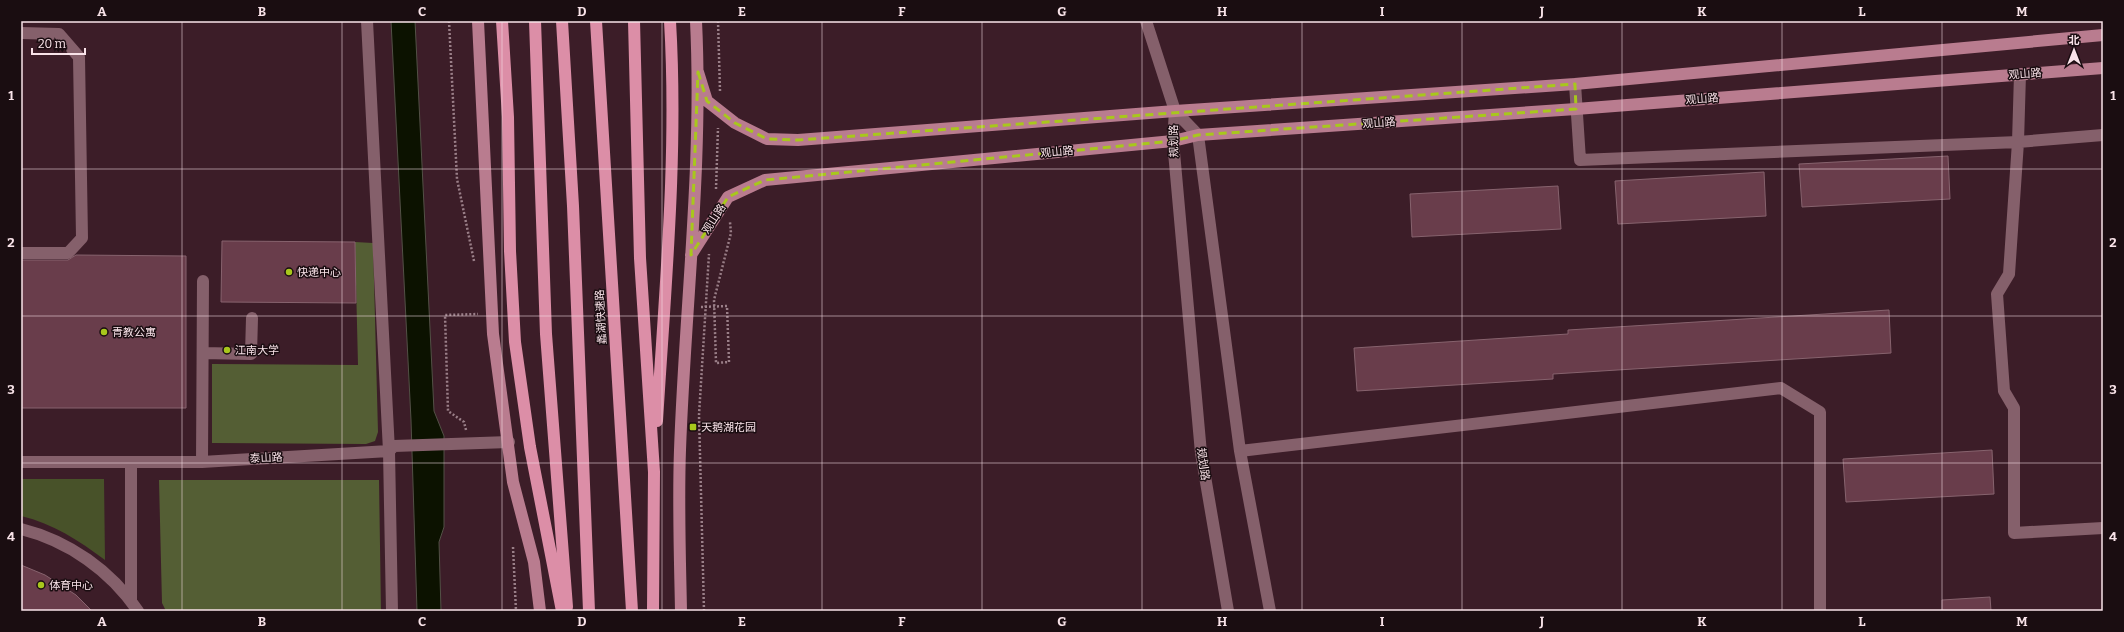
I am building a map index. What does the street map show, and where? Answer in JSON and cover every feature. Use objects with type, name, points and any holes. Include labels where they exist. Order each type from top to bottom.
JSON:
[{"type":"highway","points":[[502,21],[508,117],[510,251],[515,342],[530,447],[562,611]]},
{"type":"highway","points":[[535,21],[546,334],[567,611]]},
{"type":"highway","points":[[562,21],[573,206],[589,611]]},
{"type":"highway","name":"蠡湖快速路","points":[[596,21],[632,611]]},
{"type":"highway","points":[[634,21],[640,258],[654,472]]},
{"type":"highway","points":[[653,611],[654,472],[672,166],[672,58],[670,21]]},
{"type":"main road","points":[[478,21],[493,334],[509,442],[513,482],[534,562],[540,611]]},
{"type":"main road","points":[[680,611],[680,451],[691,255],[698,72],[696,21]]},
{"type":"main road","points":[[698,72],[708,101],[735,123],[767,139],[798,140],[1175,111],[1575,84],[2103,35]]},
{"type":"main road","name":"观山路","points":[[691,255],[714,216],[728,197],[765,180],[1173,141],[1198,135],[1576,109],[2103,68]]},
{"type":"street","points":[[368,21],[391,448],[392,611]]},
{"type":"street","points":[[1146,21],[1175,111]]},
{"type":"street","points":[[21,33],[59,34],[79,56],[82,238],[68,253],[21,253]]},
{"type":"street","points":[[2020,74],[2018,142],[2009,274],[1997,294],[2004,391],[2014,408],[2014,533],[2103,528]]},
{"type":"street","points":[[1575,84],[1580,160],[2018,142],[2103,135]]},
{"type":"street","name":"规划路","points":[[1175,111],[1198,135]]},
{"type":"street","name":"规划路","points":[[1175,111],[1173,141],[1201,452],[1228,611]]},
{"type":"street","points":[[1198,135],[1240,451],[1270,611]]},
{"type":"street","points":[[202,462],[203,281]]},
{"type":"street","points":[[203,353],[252,354],[252,318]]},
{"type":"street","points":[[1240,451],[1781,388],[1820,412],[1820,611]]},
{"type":"street","name":"泰山路","points":[[21,462],[202,462],[391,448],[509,442]]},
{"type":"street","points":[[131,462],[135,606]]},
{"type":"street","points":[[21,529],[59,543],[95,564],[124,590],[135,606]]},
{"type":"path","points":[[449,21],[458,179],[473,260],[476,266]]},
{"type":"path","points":[[714,216],[721,82],[718,21]]},
{"type":"path","points":[[727,306],[729,362],[716,363],[714,300],[731,233],[728,197]]},
{"type":"path","points":[[704,611],[699,415],[710,252]]},
{"type":"path","points":[[445,315],[448,411],[464,422],[468,445]]},
{"type":"highlighted area","points":[[698,72],[707,101],[735,123],[767,139],[798,140],[1575,84],[1576,109],[1198,135],[1173,141],[765,180],[728,197],[691,255]]},
{"type":"green space","points":[[355,242],[373,243],[378,432],[375,441],[366,444],[212,443],[212,364],[358,365]]},
{"type":"green space","points":[[21,479],[104,479],[105,560],[55,528],[21,516]]},
{"type":"green space","points":[[159,480],[379,480],[381,611],[166,611],[162,603]]},
{"type":"shaded area","points":[[391,21],[415,21],[434,411],[444,436],[444,527],[439,542],[441,611],[417,611],[411,420]]},
{"type":"building","points":[[1948,156],[1950,199],[1802,207],[1799,164]]},
{"type":"building","points":[[1764,172],[1766,216],[1618,224],[1615,181]]},
{"type":"building","points":[[1558,186],[1561,229],[1412,237],[1410,194]]},
{"type":"building","name":"快递中心","points":[[222,241],[355,242],[356,303],[221,302]]},
{"type":"building","name":"青教公寓","points":[[76,255],[186,256],[186,408],[21,408],[21,260],[68,260]]},
{"type":"building","points":[[1889,310],[1891,353],[1553,374],[1553,379],[1357,391],[1354,348],[1568,334],[1568,330]]},
{"type":"building","points":[[1992,450],[1994,494],[1846,502],[1843,459]]},
{"type":"building","name":"体育中心","points":[[21,565],[45,575],[76,595],[92,611],[21,611]]},
{"type":"building","points":[[1990,597],[1991,611],[1942,611],[1942,600]]},
{"type":"place","name":"快递中心","points":[[289,272]]},
{"type":"place","name":"青教公寓","points":[[104,332]]},
{"type":"place","name":"江南大学","points":[[227,350]]},
{"type":"place","name":"天鹅湖花园","points":[[693,427]]},
{"type":"place","name":"体育中心","points":[[41,585]]}]
